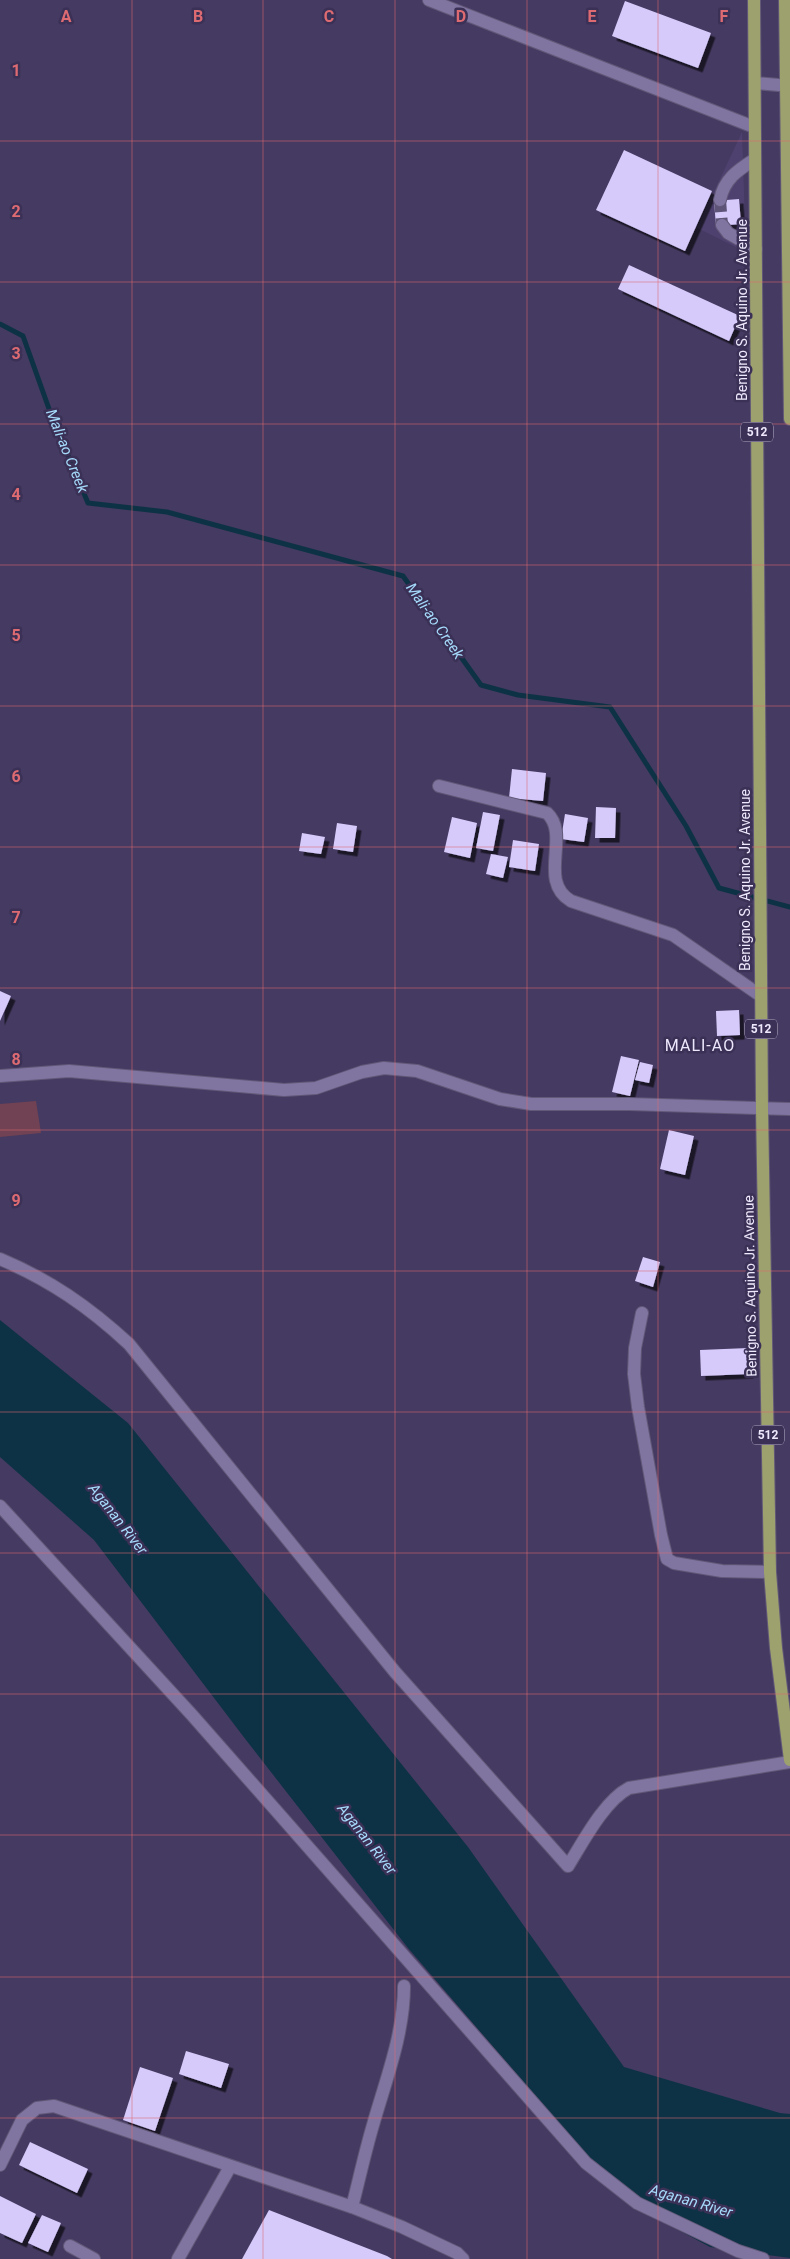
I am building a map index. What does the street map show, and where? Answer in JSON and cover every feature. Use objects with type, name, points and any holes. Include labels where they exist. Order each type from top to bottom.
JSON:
[{"type":"main road","name":"Benigno S. Aquino Jr. Avenue","points":[[754,0],[761,863],[760,949],[770,1572],[776,1648],[790,1761]]},
{"type":"main road","name":"512","points":[[785,0],[788,26],[790,419]]},
{"type":"street","points":[[429,0],[754,127]]},
{"type":"street","points":[[755,83],[788,85]]},
{"type":"street","points":[[720,200],[723,188],[735,171],[755,159]]},
{"type":"street","points":[[722,225],[728,233],[756,249]]},
{"type":"street","points":[[439,786],[547,813],[553,821],[555,881],[562,896],[571,901],[673,935],[761,996]]},
{"type":"street","points":[[0,1076],[69,1071],[284,1090],[316,1088],[362,1072],[384,1068],[417,1071],[500,1099],[531,1104],[629,1104],[790,1109]]},
{"type":"street","points":[[0,1259],[27,1270],[76,1299],[129,1344],[395,1672],[568,1866],[608,1806],[620,1793],[629,1788],[790,1761]]},
{"type":"street","points":[[642,1312],[635,1348],[634,1374],[643,1436],[667,1559],[674,1563],[722,1570],[770,1572]]},
{"type":"street","points":[[0,1506],[192,1714],[586,2163],[637,2203],[738,2251],[763,2259]]},
{"type":"street","points":[[352,2207],[372,2127],[398,2043],[404,2004],[404,1986]]},
{"type":"street","points":[[0,2165],[22,2120],[37,2108],[54,2106],[352,2207],[418,2234],[457,2253],[463,2259]]},
{"type":"street","points":[[178,2259],[230,2167]]},
{"type":"street","points":[[70,2246],[94,2259]]},
{"type":"shaded area","points":[[742,132],[746,252],[697,228]]},
{"type":"shaded area","points":[[36,1101],[41,1133],[0,1137],[0,1104]]},
{"type":"water","name":"Aganan River","points":[[0,1320],[128,1423],[468,1847],[624,2067],[780,2113],[790,2114],[790,2258],[710,2247],[628,2203],[408,1948],[246,1740],[94,1540],[0,1457]]},
{"type":"building","points":[[625,1],[711,33],[698,68],[612,36]]},
{"type":"building","points":[[624,150],[712,191],[685,251],[596,210]]},
{"type":"building","points":[[739,199],[741,224],[716,226],[714,201]]},
{"type":"building","points":[[629,265],[740,316],[729,341],[618,289]]},
{"type":"building","points":[[512,769],[546,773],[543,801],[509,798]]},
{"type":"building","points":[[596,807],[616,808],[615,838],[595,838]]},
{"type":"building","points":[[483,812],[500,815],[493,851],[476,848]]},
{"type":"building","points":[[565,814],[588,818],[584,842],[561,839]]},
{"type":"building","points":[[452,817],[477,823],[470,858],[444,852]]},
{"type":"building","points":[[337,823],[357,826],[353,852],[333,849]]},
{"type":"building","points":[[302,833],[325,837],[321,854],[299,851]]},
{"type":"building","points":[[513,840],[539,844],[535,871],[509,867]]},
{"type":"building","points":[[491,854],[508,857],[503,878],[486,874]]},
{"type":"building","points":[[0,991],[11,996],[0,1021]]},
{"type":"building","points":[[739,1010],[740,1035],[717,1036],[716,1011]]},
{"type":"building","points":[[621,1056],[639,1060],[630,1096],[612,1092]]},
{"type":"building","points":[[640,1062],[653,1065],[649,1083],[635,1080]]},
{"type":"building","points":[[669,1130],[694,1136],[685,1175],[660,1169]]},
{"type":"building","points":[[643,1257],[660,1262],[653,1287],[635,1281]]},
{"type":"building","points":[[748,1348],[749,1374],[701,1376],[700,1350]]},
{"type":"building","points":[[186,2051],[229,2064],[221,2088],[179,2074]]},
{"type":"building","points":[[140,2067],[173,2078],[155,2131],[123,2120]]},
{"type":"building","points":[[30,2142],[88,2169],[77,2193],[19,2165]]},
{"type":"building","points":[[0,2196],[36,2214],[22,2243],[0,2233]]},
{"type":"building","points":[[269,2210],[387,2256],[392,2259],[242,2259]]},
{"type":"building","points":[[42,2215],[61,2223],[48,2252],[28,2243]]},
{"type":"waterway","name":"Mali-ao Creek","points":[[0,324],[23,336],[53,420],[88,503],[167,512],[403,576],[481,685],[518,695],[610,707],[686,826],[719,888],[790,907]]},
{"type":"tunnel","points":[[720,200],[722,225]]},
{"type":"district","name":"MALI-AO","points":[[700,1045]]}]
